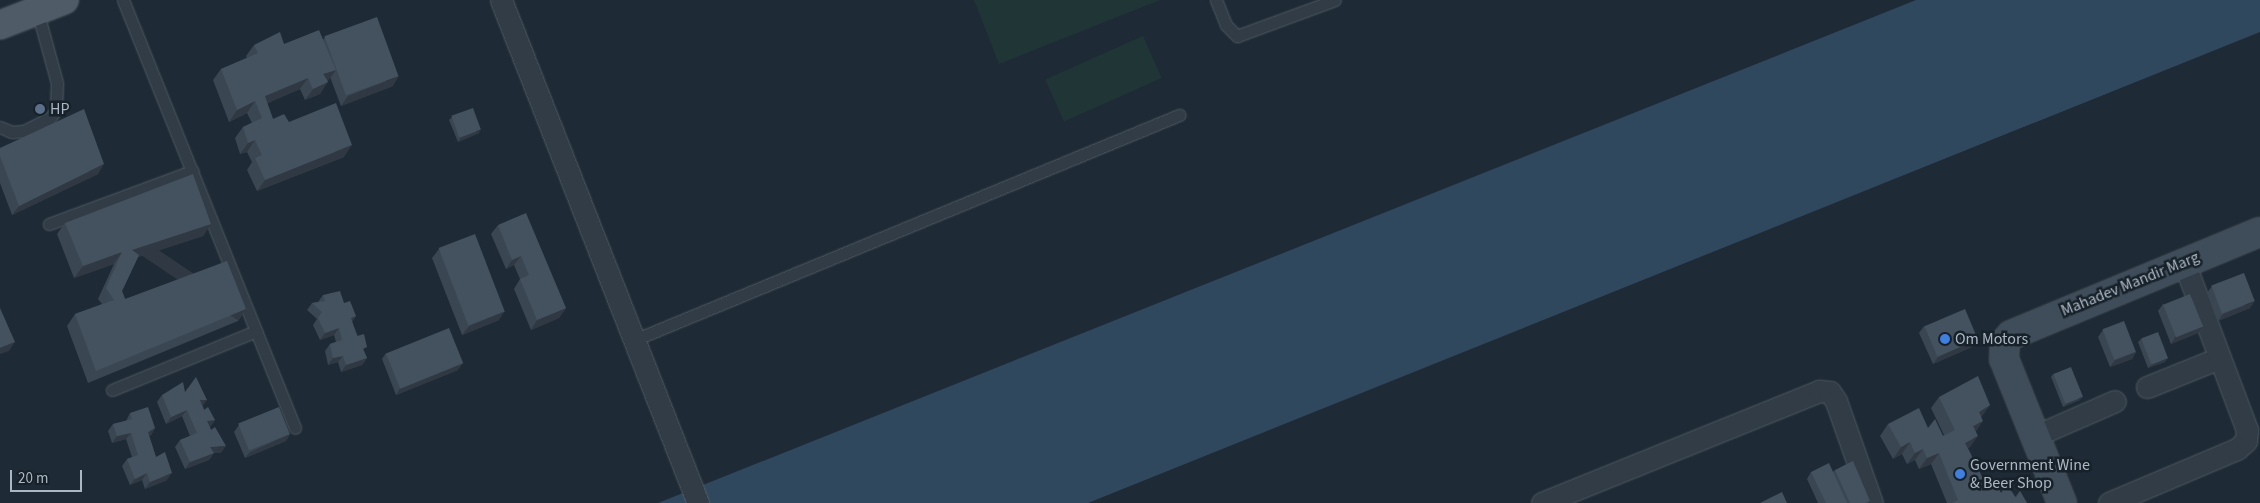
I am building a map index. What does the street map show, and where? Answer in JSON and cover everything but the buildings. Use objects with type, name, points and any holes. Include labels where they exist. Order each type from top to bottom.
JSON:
[{"type":"main road","points":[[0,25],[64,0]]},
{"type":"street","points":[[501,0],[698,503]]},
{"type":"street","name":"Mahadev Mandir Marg","points":[[2035,436],[2004,359],[2005,342],[2017,330],[2260,232]]},
{"type":"street","points":[[2109,503],[2237,448],[2246,441],[2246,430],[2184,262]]},
{"type":"street","points":[[2147,387],[2219,358]]},
{"type":"street","points":[[1542,503],[1819,391],[1830,392],[1836,400],[1872,503]]},
{"type":"street","points":[[2062,503],[2035,436],[2115,401]]},
{"type":"lane","points":[[123,0],[295,428]]},
{"type":"lane","points":[[1216,0],[1226,25],[1238,36],[1335,0]]},
{"type":"lane","points":[[0,127],[12,132],[24,131],[50,118],[56,110],[57,84],[37,10]]},
{"type":"lane","points":[[634,340],[1180,115]]},
{"type":"lane","points":[[49,224],[192,171]]},
{"type":"lane","points":[[112,390],[256,331]]},
{"type":"green space","points":[[974,0],[1160,0],[999,64]]},
{"type":"green space","points":[[1143,36],[1162,78],[1064,122],[1045,80]]},
{"type":"water","points":[[1916,0],[2260,0],[2260,32],[1088,503],[658,503]]},
{"type":"place","name":"HP","points":[[40,109]]},
{"type":"place","name":"Om Motors","points":[[1945,339]]},
{"type":"place","name":"Government Wine & Beer Shop","points":[[1960,474]]}]
